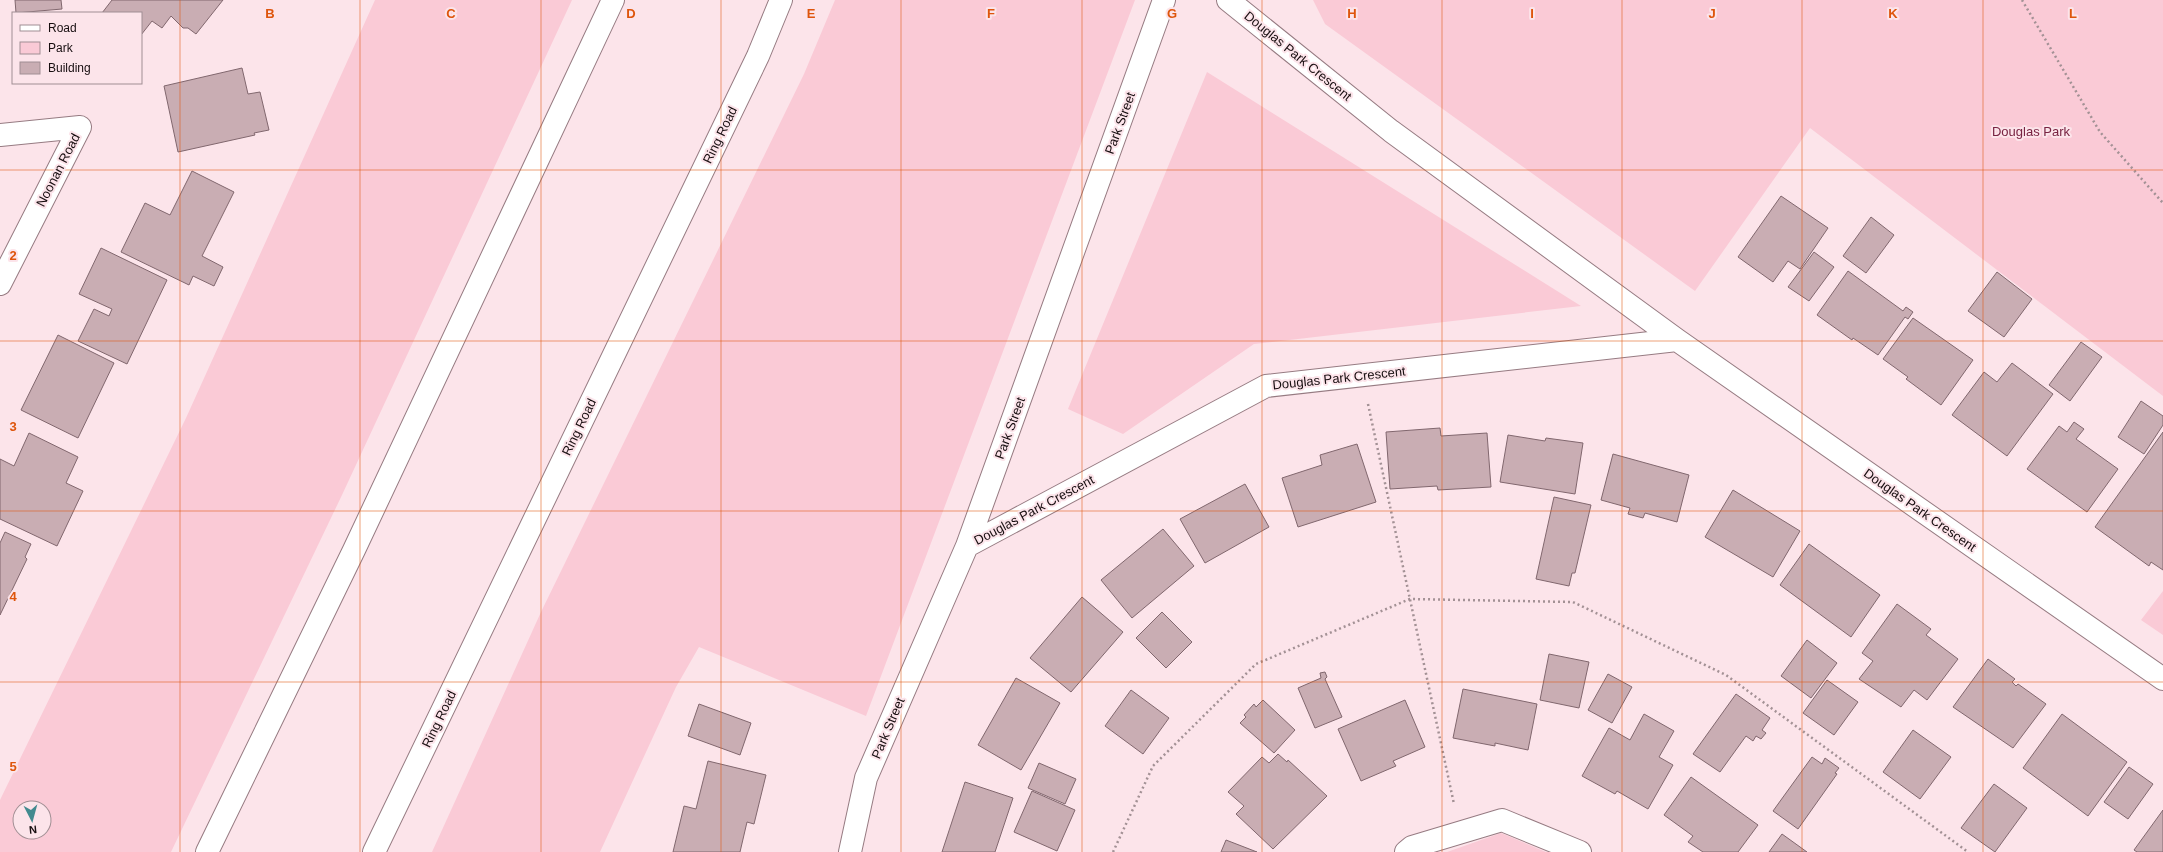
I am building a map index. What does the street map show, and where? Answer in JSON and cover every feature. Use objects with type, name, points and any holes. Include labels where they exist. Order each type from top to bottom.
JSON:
[{"type":"main road","points":[[207,852],[358,543],[613,0]]},
{"type":"main road","name":"Ring Road","points":[[374,852],[758,56],[781,0]]},
{"type":"main road","name":"Park Street","points":[[850,852],[866,778],[967,546],[1164,0]]},
{"type":"main road","name":"Douglas Park Crescent","points":[[1228,0],[1391,131],[1677,340],[2163,679]]},
{"type":"main road","name":"Noonan Road","points":[[0,135],[80,127],[0,284]]},
{"type":"main road","name":"Douglas Park Crescent","points":[[967,546],[1266,386],[1677,340]]},
{"type":"main road","points":[[1406,852],[1412,847],[1502,820],[1580,852]]},
{"type":"path","points":[[2022,0],[2100,132],[2163,203]]},
{"type":"path","points":[[1362,376],[1460,832]]},
{"type":"path","points":[[1113,852],[1153,766],[1256,664],[1410,599],[1573,602],[1726,675],[1968,852]]},
{"type":"green space","points":[[375,0],[572,0],[342,495],[171,852],[0,852],[0,800],[186,418]]},
{"type":"green space","points":[[835,0],[1135,0],[866,716],[699,647],[676,687],[600,852],[432,852],[541,612],[804,74]]},
{"type":"green space","name":"Douglas Park","points":[[1313,0],[2163,0],[2163,396],[1810,128],[1695,291],[1325,24]]},
{"type":"green space","points":[[1207,72],[1581,306],[1254,344],[1123,434],[1068,409]]},
{"type":"green space","points":[[2163,591],[2163,635],[2141,620]]},
{"type":"green space","points":[[1501,833],[1546,852],[1447,852]]},
{"type":"building","points":[[15,0],[61,0],[62,9],[16,12]]},
{"type":"building","points":[[112,0],[223,0],[196,34],[188,28],[183,28],[171,16],[162,28],[152,21],[142,34],[142,12],[103,12]]},
{"type":"building","points":[[242,68],[248,94],[260,92],[269,130],[254,133],[255,135],[178,152],[164,86]]},
{"type":"building","points":[[192,171],[234,192],[202,256],[223,267],[214,286],[193,276],[189,285],[121,252],[145,203],[170,215]]},
{"type":"building","points":[[1781,196],[1828,228],[1800,269],[1788,261],[1773,282],[1738,257]]},
{"type":"building","points":[[1871,217],[1894,235],[1866,273],[1843,256]]},
{"type":"building","points":[[101,248],[167,280],[127,364],[78,341],[94,309],[109,316],[112,309],[79,294]]},
{"type":"building","points":[[1814,252],[1834,267],[1809,301],[1788,287]]},
{"type":"building","points":[[1848,271],[1903,311],[1906,307],[1913,312],[1908,319],[1905,317],[1878,355],[1853,338],[1852,340],[1817,315]]},
{"type":"building","points":[[1997,272],[2032,299],[2004,337],[1968,311]]},
{"type":"building","points":[[1913,318],[1973,360],[1941,405],[1906,379],[1908,377],[1883,359]]},
{"type":"building","points":[[58,335],[114,363],[78,438],[21,410]]},
{"type":"building","points":[[2081,342],[2102,357],[2070,401],[2049,385]]},
{"type":"building","points":[[2012,363],[2053,394],[2007,456],[1952,415],[1984,372],[1997,382]]},
{"type":"building","points":[[2141,401],[2163,416],[2163,425],[2144,454],[2118,437]]},
{"type":"building","points":[[2074,422],[2084,429],[2076,439],[2118,469],[2087,512],[2027,469],[2059,426],[2067,432]]},
{"type":"building","points":[[1440,428],[1441,436],[1487,433],[1491,487],[1438,490],[1437,486],[1390,489],[1386,432]]},
{"type":"building","points":[[2163,432],[2163,570],[2151,562],[2149,566],[2095,527]]},
{"type":"building","points":[[29,433],[78,457],[66,483],[83,491],[57,546],[0,519],[0,459],[14,466]]},
{"type":"building","points":[[1508,435],[1545,441],[1546,438],[1583,443],[1575,494],[1500,482]]},
{"type":"building","points":[[1357,444],[1376,502],[1298,527],[1282,478],[1322,465],[1320,455]]},
{"type":"building","points":[[1613,454],[1689,475],[1677,522],[1645,513],[1643,518],[1628,514],[1630,508],[1601,500]]},
{"type":"building","points":[[1245,484],[1269,527],[1205,563],[1180,519]]},
{"type":"building","points":[[1733,490],[1800,531],[1773,577],[1705,537]]},
{"type":"building","points":[[1554,497],[1591,505],[1575,573],[1572,573],[1569,586],[1536,579]]},
{"type":"building","points":[[1163,529],[1194,566],[1132,618],[1101,580]]},
{"type":"building","points":[[5,532],[31,544],[25,557],[27,559],[0,615],[0,543]]},
{"type":"building","points":[[1809,544],[1880,595],[1851,637],[1780,585]]},
{"type":"building","points":[[1082,597],[1123,632],[1071,692],[1030,658]]},
{"type":"building","points":[[1897,604],[1931,629],[1926,635],[1958,659],[1927,700],[1914,690],[1901,707],[1859,679],[1873,661],[1862,653]]},
{"type":"building","points":[[1162,612],[1192,642],[1166,668],[1136,638]]},
{"type":"building","points":[[1807,640],[1837,663],[1811,698],[1781,676]]},
{"type":"building","points":[[1549,654],[1589,662],[1579,708],[1540,700]]},
{"type":"building","points":[[1988,659],[2015,679],[2012,682],[2016,686],[2018,684],[2046,704],[2013,748],[1953,707]]},
{"type":"building","points":[[1325,672],[1327,677],[1325,679],[1342,717],[1315,728],[1298,688],[1321,678],[1320,673]]},
{"type":"building","points":[[1608,674],[1632,687],[1612,723],[1588,710]]},
{"type":"building","points":[[1016,678],[1060,703],[1021,770],[978,745]]},
{"type":"building","points":[[1827,680],[1858,702],[1834,735],[1803,713]]},
{"type":"building","points":[[1463,689],[1537,704],[1528,750],[1495,743],[1495,746],[1453,738]]},
{"type":"building","points":[[1131,690],[1169,718],[1143,754],[1105,726]]},
{"type":"building","points":[[1736,694],[1770,718],[1762,730],[1766,733],[1761,739],[1756,736],[1753,741],[1746,736],[1720,772],[1693,754]]},
{"type":"building","points":[[1263,700],[1295,730],[1274,753],[1240,723],[1246,717],[1244,715],[1254,704],[1256,707]]},
{"type":"building","points":[[1405,700],[1425,747],[1393,761],[1396,766],[1361,781],[1338,729]]},
{"type":"building","points":[[699,704],[751,723],[740,755],[688,736]]},
{"type":"building","points":[[1644,714],[1674,731],[1659,757],[1673,765],[1648,809],[1617,791],[1615,794],[1582,776],[1609,728],[1630,740]]},
{"type":"building","points":[[2062,714],[2127,762],[2088,816],[2023,768]]},
{"type":"building","points":[[1913,730],[1951,757],[1920,799],[1883,772]]},
{"type":"building","points":[[1278,754],[1287,762],[1288,760],[1327,796],[1273,849],[1236,814],[1244,806],[1228,792],[1262,757],[1269,763]]},
{"type":"building","points":[[1812,757],[1822,764],[1825,758],[1839,768],[1835,773],[1837,774],[1798,829],[1773,811]]},
{"type":"building","points":[[708,761],[766,775],[754,824],[747,822],[740,852],[673,852],[684,806],[696,809]]},
{"type":"building","points":[[1039,763],[1076,779],[1065,804],[1028,788]]},
{"type":"building","points":[[2129,767],[2153,784],[2128,819],[2104,802]]},
{"type":"building","points":[[1691,777],[1758,825],[1738,852],[1703,852],[1688,842],[1693,836],[1664,815]]},
{"type":"building","points":[[965,782],[1013,798],[995,852],[942,852]]},
{"type":"building","points":[[1994,784],[2027,808],[1995,852],[1961,828]]},
{"type":"building","points":[[1032,791],[1075,810],[1057,851],[1014,832]]},
{"type":"building","points":[[2163,810],[2163,852],[2137,852],[2134,850]]},
{"type":"building","points":[[1782,834],[1807,852],[1769,852]]},
{"type":"building","points":[[1226,840],[1257,852],[1221,852]]}]
